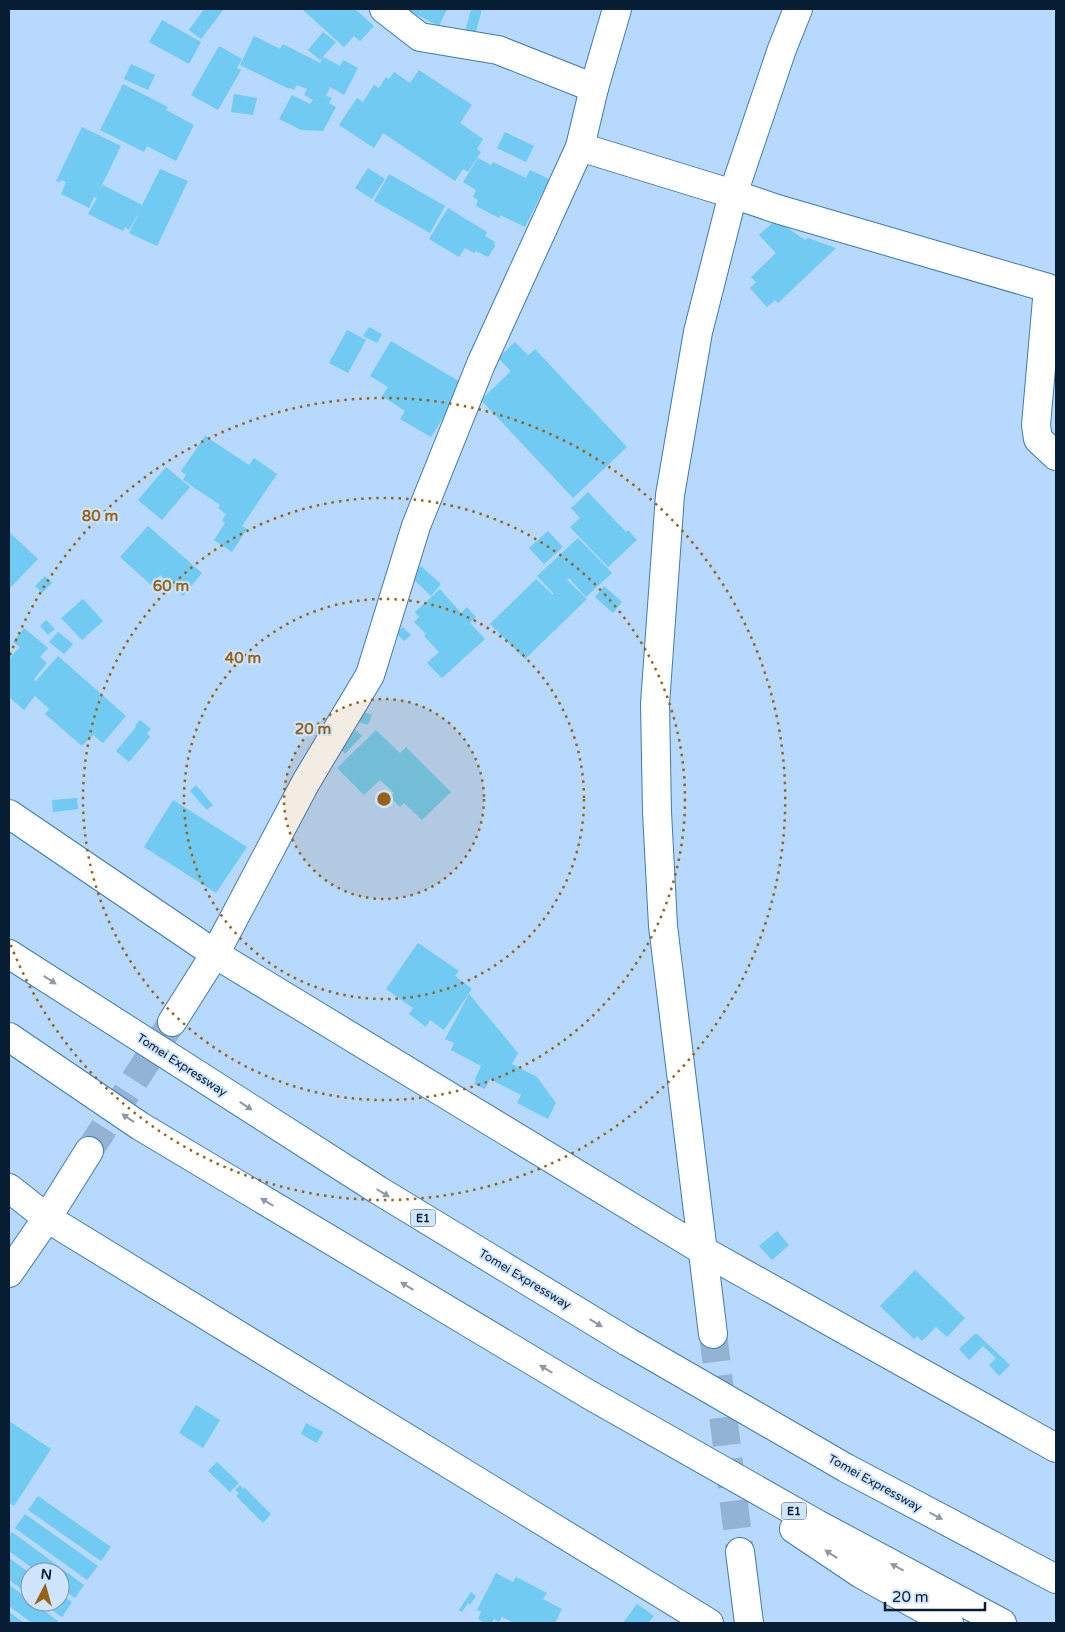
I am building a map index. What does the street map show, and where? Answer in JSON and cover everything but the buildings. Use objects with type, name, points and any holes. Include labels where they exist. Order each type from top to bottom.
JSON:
[{"type":"main road","points":[[384,9],[420,37],[498,50],[594,88]]},
{"type":"main road","points":[[172,1022],[215,954],[306,782],[370,675],[416,526],[481,364],[580,147],[594,88],[617,9]]},
{"type":"main road","points":[[713,1334],[663,926],[657,812],[655,704],[670,495],[698,332],[733,194],[782,50],[798,9]]},
{"type":"main road","points":[[580,147],[777,209],[1052,284],[1036,425],[1038,439],[1056,456]]},
{"type":"main road","points":[[9,814],[215,954],[702,1250],[1056,1448]]},
{"type":"main road","name":"Tomei Expressway","points":[[9,954],[378,1190],[628,1342],[846,1468],[1056,1579]]},
{"type":"main road","name":"E1","points":[[9,1037],[140,1126],[588,1394],[818,1524],[1002,1623]]},
{"type":"main road","points":[[9,1273],[47,1218],[89,1151]]},
{"type":"main road","points":[[9,1188],[47,1218],[708,1623]]},
{"type":"main road","points":[[588,1394],[861,1574],[949,1623]]},
{"type":"main road","points":[[740,1552],[749,1623]]},
{"type":"tunnel","points":[[89,1151],[172,1022]]},
{"type":"tunnel","points":[[713,1334],[740,1552]]}]
